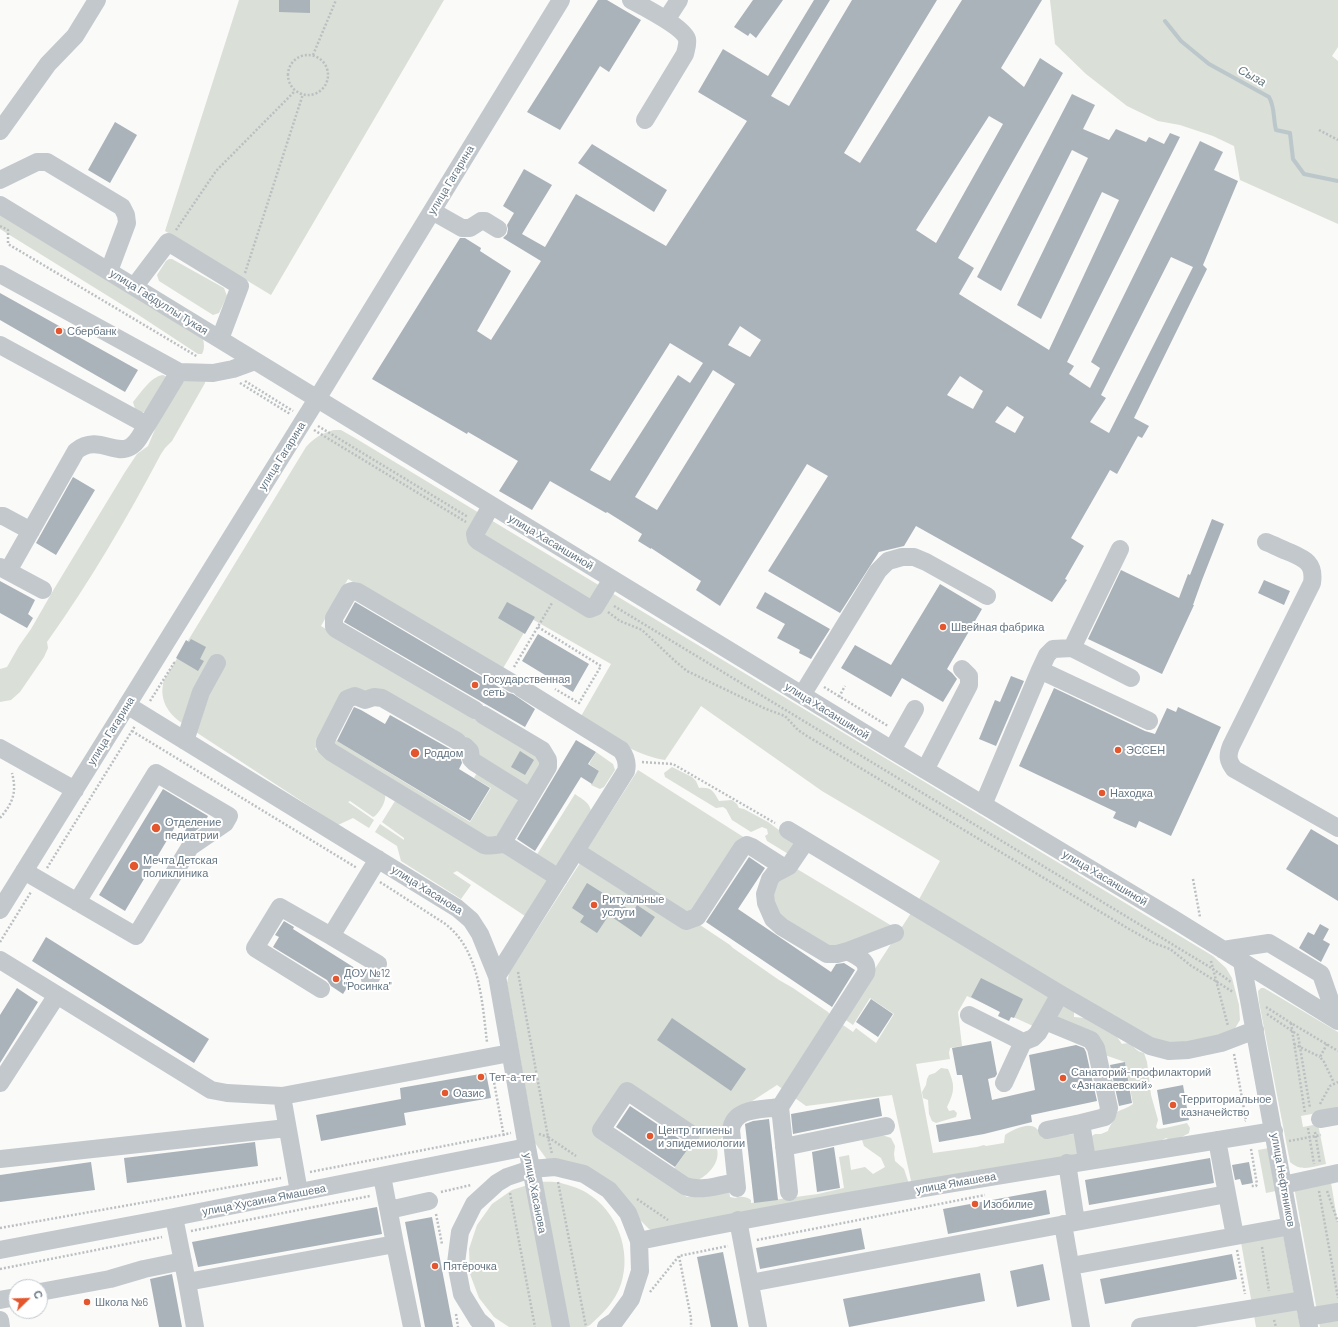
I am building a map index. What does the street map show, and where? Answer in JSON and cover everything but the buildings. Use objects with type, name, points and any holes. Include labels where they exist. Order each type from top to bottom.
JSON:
[{"type":"street","points":[[0,131],[48,64],[76,36],[97,0]]},
{"type":"street","name":"улица Гагарина","points":[[0,910],[317,400],[560,0]]},
{"type":"street","points":[[631,0],[666,20],[680,30],[686,38],[688,45],[685,54],[645,120]]},
{"type":"street","points":[[666,20],[679,0]]},
{"type":"street","points":[[0,180],[37,162],[46,162],[122,207],[126,215],[127,223],[109,271]]},
{"type":"street","name":"улица Габдуллы Тукая","points":[[0,205],[134,286],[317,400]]},
{"type":"street","points":[[432,211],[462,228],[470,228],[481,221],[485,221],[498,229]]},
{"type":"street","points":[[134,286],[168,242],[240,286],[220,339]]},
{"type":"street","points":[[0,274],[179,372],[223,372],[255,361]]},
{"type":"street","points":[[0,345],[147,425]]},
{"type":"street","points":[[43,590],[4,569],[31,531],[76,451],[89,444],[123,449],[130,447],[135,443],[147,425],[179,372]]},
{"type":"street","name":"улица Хасаншиной","points":[[317,400],[983,805],[1217,953],[1242,962],[1337,1020]]},
{"type":"street","points":[[491,506],[474,536],[478,541],[590,609],[593,608],[599,600],[612,579]]},
{"type":"street","points":[[0,516],[3,516],[31,531]]},
{"type":"street","points":[[1266,542],[1305,560],[1311,567],[1313,575],[1312,583],[1231,746],[1228,754],[1229,762],[1234,769],[1338,828]]},
{"type":"street","points":[[1072,648],[1120,549]]},
{"type":"street","points":[[802,695],[878,571],[888,561],[902,557],[914,557],[926,562],[987,596]]},
{"type":"street","points":[[497,976],[626,771],[627,760],[621,750],[513,684],[358,592],[349,592],[333,620],[336,629],[542,750],[546,755],[548,767],[505,839],[505,844]]},
{"type":"street","points":[[983,805],[1040,670],[1047,655],[1053,649],[1072,648],[1131,678]]},
{"type":"street","points":[[185,741],[201,692],[217,663]]},
{"type":"street","points":[[925,770],[969,685],[969,676],[962,669]]},
{"type":"street","points":[[1040,670],[1149,721]]},
{"type":"street","points":[[530,797],[474,762],[471,759],[470,751],[461,744],[382,698],[374,697],[365,700],[355,696],[347,699],[325,742],[325,746],[331,752],[484,845],[489,846],[505,844],[559,878]]},
{"type":"street","name":"улица Хасанова","points":[[127,705],[457,908],[471,920],[484,940],[497,976],[525,1138],[561,1327]]},
{"type":"street","points":[[892,750],[915,709]]},
{"type":"street","points":[[4,750],[74,790]]},
{"type":"street","points":[[24,871],[77,902],[136,936],[190,847],[225,823],[228,816],[156,773],[77,902]]},
{"type":"street","points":[[788,830],[1144,1043],[1162,1050],[1182,1051],[1210,1046],[1255,1030]]},
{"type":"street","points":[[806,841],[790,866],[774,874],[770,880],[765,894],[766,903],[773,919],[782,928],[827,954],[837,954],[848,951],[895,933]]},
{"type":"street","points":[[576,851],[616,886],[686,921],[697,916],[742,848],[747,845],[785,868]]},
{"type":"street","points":[[331,936],[378,859]]},
{"type":"street","points":[[322,989],[255,948],[280,907],[378,964],[370,979]]},
{"type":"street","points":[[1217,953],[1269,943],[1321,974],[1337,1020]]},
{"type":"street","points":[[789,1192],[780,1107],[866,973],[866,963],[848,951]]},
{"type":"street","points":[[0,960],[211,1090],[227,1093],[282,1096],[510,1053]]},
{"type":"street","name":"улица Нефтяников","points":[[1242,962],[1307,1314]]},
{"type":"street","points":[[1004,1082],[1023,1042],[1036,1035],[1060,994]]},
{"type":"street","points":[[0,1083],[57,995]]},
{"type":"street","points":[[969,1016],[1023,1042]]},
{"type":"street","points":[[1045,1021],[1091,1040],[1096,1048],[1108,1112],[1102,1119],[1047,1130]]},
{"type":"street","points":[[691,1134],[627,1091],[601,1130],[691,1189],[736,1185],[731,1130],[734,1122],[743,1112],[780,1107]]},
{"type":"street","points":[[282,1096],[298,1184]]},
{"type":"street","points":[[1315,1121],[1338,1116]]},
{"type":"street","points":[[1081,1123],[1087,1160]]},
{"type":"street","points":[[784,1147],[886,1126]]},
{"type":"street","points":[[0,1160],[287,1128]]},
{"type":"street","name":"улица Ямашева","points":[[639,1241],[738,1220],[1067,1163],[1274,1130]]},
{"type":"street","name":"улица Хусаина Ямашева","points":[[0,1250],[176,1226],[298,1184],[386,1193],[504,1143],[525,1138]]},
{"type":"street","points":[[1217,1140],[1235,1236]]},
{"type":"street","points":[[1067,1163],[1071,1266],[1081,1327]]},
{"type":"street","points":[[486,1327],[478,1320],[462,1294],[456,1263],[460,1232],[474,1204],[497,1183],[507,1177],[531,1169],[555,1167],[584,1174],[609,1190],[628,1213],[639,1241],[640,1271],[630,1299],[615,1321],[606,1327]]},
{"type":"street","points":[[1283,1185],[1326,1176]]},
{"type":"street","points":[[412,1327],[386,1193],[429,1201]]},
{"type":"street","points":[[750,1282],[1227,1194]]},
{"type":"street","points":[[738,1220],[758,1327]]},
{"type":"street","points":[[176,1226],[195,1327]]},
{"type":"street","points":[[1071,1266],[1291,1226]]},
{"type":"street","points":[[187,1282],[395,1244]]},
{"type":"street","points":[[48,1291],[110,1279],[182,1261]]},
{"type":"street","points":[[1140,1327],[1272,1305],[1307,1314],[1338,1312]]},
{"type":"street","points":[[0,1320],[1,1327]]},
{"type":"path","points":[[313,55],[336,0]]},
{"type":"path","points":[[306,54],[313,55],[320,58],[325,64],[328,71],[328,79],[318,92],[311,95],[303,94],[295,91],[290,85],[288,69],[292,62],[298,57],[306,54]]},
{"type":"path","points":[[168,242],[216,171],[295,91]]},
{"type":"path","points":[[240,286],[303,94]]},
{"type":"path","points":[[1318,130],[1338,140]]},
{"type":"path","points":[[0,226],[8,230],[8,244],[203,360]]},
{"type":"path","points":[[223,372],[479,526]]},
{"type":"path","points":[[244,380],[304,421],[479,526]]},
{"type":"path","points":[[513,684],[538,627],[560,590]]},
{"type":"path","points":[[599,600],[1213,969],[1298,1035],[1326,1176],[1338,1222]]},
{"type":"path","points":[[599,600],[620,621],[642,630],[675,661],[687,670],[766,709],[785,716],[794,726],[807,736],[1129,929],[1154,943],[1170,949],[1190,965],[1216,982],[1249,998],[1338,1051]]},
{"type":"path","points":[[538,627],[601,666],[579,703],[552,688]]},
{"type":"path","points":[[812,680],[901,734]]},
{"type":"path","points":[[839,697],[845,686]]},
{"type":"path","points":[[132,731],[444,922],[452,929],[460,938],[471,960],[480,992],[489,1057],[504,1143]]},
{"type":"path","points":[[0,818],[8,808],[14,795],[15,784],[4,750]]},
{"type":"path","points":[[627,760],[673,764],[788,830]]},
{"type":"path","points":[[1193,879],[1201,920]]},
{"type":"path","points":[[1217,953],[1213,969],[1228,1026]]},
{"type":"path","points":[[1291,1023],[1294,1044],[1315,1121],[1310,1137]]},
{"type":"path","points":[[1294,1044],[1320,1057],[1334,1083]]},
{"type":"path","points":[[1320,1057],[1327,1044]]},
{"type":"path","points":[[1234,1054],[1246,1120]]},
{"type":"path","points":[[1338,1082],[1334,1083],[1326,1091],[1310,1137],[1326,1176],[1338,1301]]},
{"type":"path","points":[[0,1228],[298,1184],[525,1138],[548,1137],[586,1327]]},
{"type":"path","points":[[1288,1142],[1310,1137]]},
{"type":"path","points":[[1251,1148],[1257,1184],[1256,1186],[1251,1186]]},
{"type":"path","points":[[507,1177],[535,1327]]},
{"type":"path","points":[[0,1269],[176,1226],[386,1193]]},
{"type":"path","points":[[646,1297],[679,1256],[991,1194]]},
{"type":"path","points":[[1259,1232],[1276,1327]]},
{"type":"path","points":[[1235,1236],[1248,1309]]},
{"type":"path","points":[[679,1256],[691,1318],[691,1327]]},
{"type":"shaded area","points":[[239,0],[444,0],[271,295],[165,231]]},
{"type":"shaded area","points":[[1050,0],[1338,0],[1338,47],[1332,56],[1338,61],[1338,224],[1240,180],[1234,146],[1213,136],[1180,125],[1158,121],[1127,106],[1086,74],[1055,44]]},
{"type":"shaded area","points":[[0,213],[201,332],[204,346],[202,354],[198,354],[137,314],[0,229]]},
{"type":"shaded area","points":[[169,259],[172,259],[224,288],[227,296],[219,313],[213,315],[159,281],[157,275]]},
{"type":"shaded area","points":[[163,375],[167,377],[150,410],[136,412],[133,402],[150,382],[158,376]]},
{"type":"shaded area","points":[[192,378],[205,379],[205,383],[172,441],[161,454],[107,550],[47,642],[48,648],[44,657],[20,692],[11,700],[0,702],[0,669],[7,667],[125,472],[137,454],[148,446],[156,427],[180,383]]},
{"type":"shaded area","points":[[334,430],[341,430],[355,438],[1213,956],[1226,968],[1232,978],[1239,1005],[1240,1020],[1234,1030],[1188,1044],[1158,1044],[917,903],[940,861],[822,791],[701,706],[665,760],[642,754],[611,737],[580,718],[611,664],[532,619],[502,670],[348,579],[321,626],[534,753],[542,762],[527,786],[351,688],[315,749],[385,793],[385,796],[381,809],[373,817],[350,801],[348,802],[374,820],[369,828],[353,818],[338,825],[179,721],[170,713],[163,698],[162,692],[164,680],[306,447],[318,436]]},
{"type":"shaded area","points":[[351,705],[354,705],[334,739],[470,822],[491,788],[474,778],[480,768],[520,796],[500,836],[491,841],[328,742]]},
{"type":"shaded area","points":[[596,752],[613,764],[615,770],[604,787],[600,789],[591,785],[599,771],[589,764]]},
{"type":"shaded area","points":[[672,767],[692,777],[696,781],[699,788],[707,788],[712,790],[719,801],[732,800],[739,808],[744,809],[768,822],[798,844],[790,855],[767,841],[765,836],[768,834],[767,829],[762,827],[751,832],[732,820],[726,809],[723,807],[716,808],[665,777],[664,773]]},
{"type":"shaded area","points":[[638,770],[745,838],[689,914],[585,852]]},
{"type":"shaded area","points":[[575,794],[588,804],[591,813],[559,864],[554,866],[536,856]]},
{"type":"shaded area","points":[[395,801],[503,848],[550,876],[525,916],[457,871],[453,873],[471,885],[461,899],[401,861],[397,846],[375,832],[380,824],[404,840],[404,838],[382,822]]},
{"type":"shaded area","points":[[582,860],[697,923],[828,1012],[833,1018],[853,1032],[856,1028],[876,1043],[894,1014],[870,998],[853,1025],[843,1018],[911,913],[1052,996],[1033,1026],[967,996],[958,1012],[962,1046],[950,1048],[950,1059],[916,1064],[933,1153],[1004,1143],[1005,1135],[1016,1129],[1030,1126],[1037,1129],[1042,1138],[1081,1133],[1083,1153],[916,1185],[911,1181],[892,1095],[806,1106],[777,1085],[743,1107],[716,1146],[717,1156],[714,1166],[707,1174],[698,1180],[695,1179],[692,1184],[610,1127],[674,1169],[698,1134],[626,1085],[594,1132],[687,1197],[729,1189],[730,1197],[745,1197],[751,1200],[751,1203],[818,1194],[844,1188],[839,1157],[849,1155],[851,1170],[865,1167],[873,1174],[885,1167],[881,1158],[864,1146],[862,1140],[866,1135],[882,1135],[891,1138],[895,1146],[895,1161],[904,1169],[910,1187],[655,1232],[649,1229],[627,1207],[548,1161],[535,1143],[507,983],[509,973]]},
{"type":"shaded area","points":[[797,869],[897,929],[828,950],[778,918],[770,893],[774,883]]},
{"type":"shaded area","points":[[1261,988],[1264,988],[1338,1032],[1338,1109],[1301,1116],[1303,1127],[1318,1124],[1326,1164],[1303,1168],[1290,1162],[1259,1002],[1258,991]]},
{"type":"shaded area","points":[[1067,1004],[1074,1009],[1074,1017],[1085,1018],[1117,1037],[1122,1044],[1131,1044],[1138,1051],[1144,1053],[1147,1062],[1151,1095],[1158,1120],[1156,1127],[1158,1129],[1187,1123],[1190,1128],[1189,1133],[1175,1139],[1166,1138],[1154,1144],[1093,1152],[1090,1137],[1095,1134],[1101,1134],[1108,1131],[1117,1112],[1133,1104],[1125,1062],[1099,1053],[1056,1020],[1061,1006]]},
{"type":"shaded area","points":[[941,1068],[948,1069],[953,1084],[952,1097],[947,1107],[949,1111],[954,1110],[957,1113],[956,1117],[936,1123],[932,1121],[929,1114],[928,1100],[923,1098],[922,1092],[929,1075],[935,1073]]},
{"type":"shaded area","points":[[1269,1148],[1276,1191],[1266,1193],[1258,1150]]},
{"type":"shaded area","points":[[1329,1171],[1338,1224],[1338,1327],[1320,1327],[1295,1192],[1296,1185]]},
{"type":"shaded area","points":[[537,1182],[561,1183],[587,1193],[607,1210],[619,1233],[625,1258],[621,1284],[608,1307],[590,1325],[586,1327],[509,1327],[494,1317],[479,1298],[470,1274],[469,1249],[477,1225],[492,1204],[512,1190]]},
{"type":"shaded area","points":[[1281,1223],[1300,1327],[1256,1327],[1239,1231]]},
{"type":"waterway","name":"Сыза","points":[[1165,21],[1181,41],[1209,64],[1269,97],[1273,109],[1276,130],[1290,133],[1293,159],[1304,174],[1338,181]]},
{"type":"place","name":"Сбербанк","points":[[59,331]]},
{"type":"place","name":"Швейная фабрика","points":[[943,627]]},
{"type":"place","name":"Государственная сеть","points":[[475,685]]},
{"type":"place","name":"ЭССЕН","points":[[1118,750]]},
{"type":"place","name":"Роддом","points":[[415,753]]},
{"type":"place","name":"Находка","points":[[1102,793]]},
{"type":"place","name":"Отделение педиатрии","points":[[156,828]]},
{"type":"place","name":"Мечта Детская поликлиника","points":[[134,866]]},
{"type":"place","name":"Ритуальные услуги","points":[[594,905]]},
{"type":"place","name":"ДОУ №12 \"Росинка\"","points":[[336,979]]},
{"type":"place","name":"Тет-а-тет","points":[[481,1077]]},
{"type":"place","name":"Санаторий-профилакторий «Азнакаевский»","points":[[1063,1078]]},
{"type":"place","name":"Оазис","points":[[445,1093]]},
{"type":"place","name":"Территориальное казначейство","points":[[1173,1105]]},
{"type":"place","name":"Центр гигиены и эпидемиологии","points":[[650,1136]]},
{"type":"place","name":"Изобилие","points":[[975,1204]]},
{"type":"place","name":"Пятёрочка","points":[[435,1266]]},
{"type":"place","name":"Школа №6","points":[[87,1302]]}]
